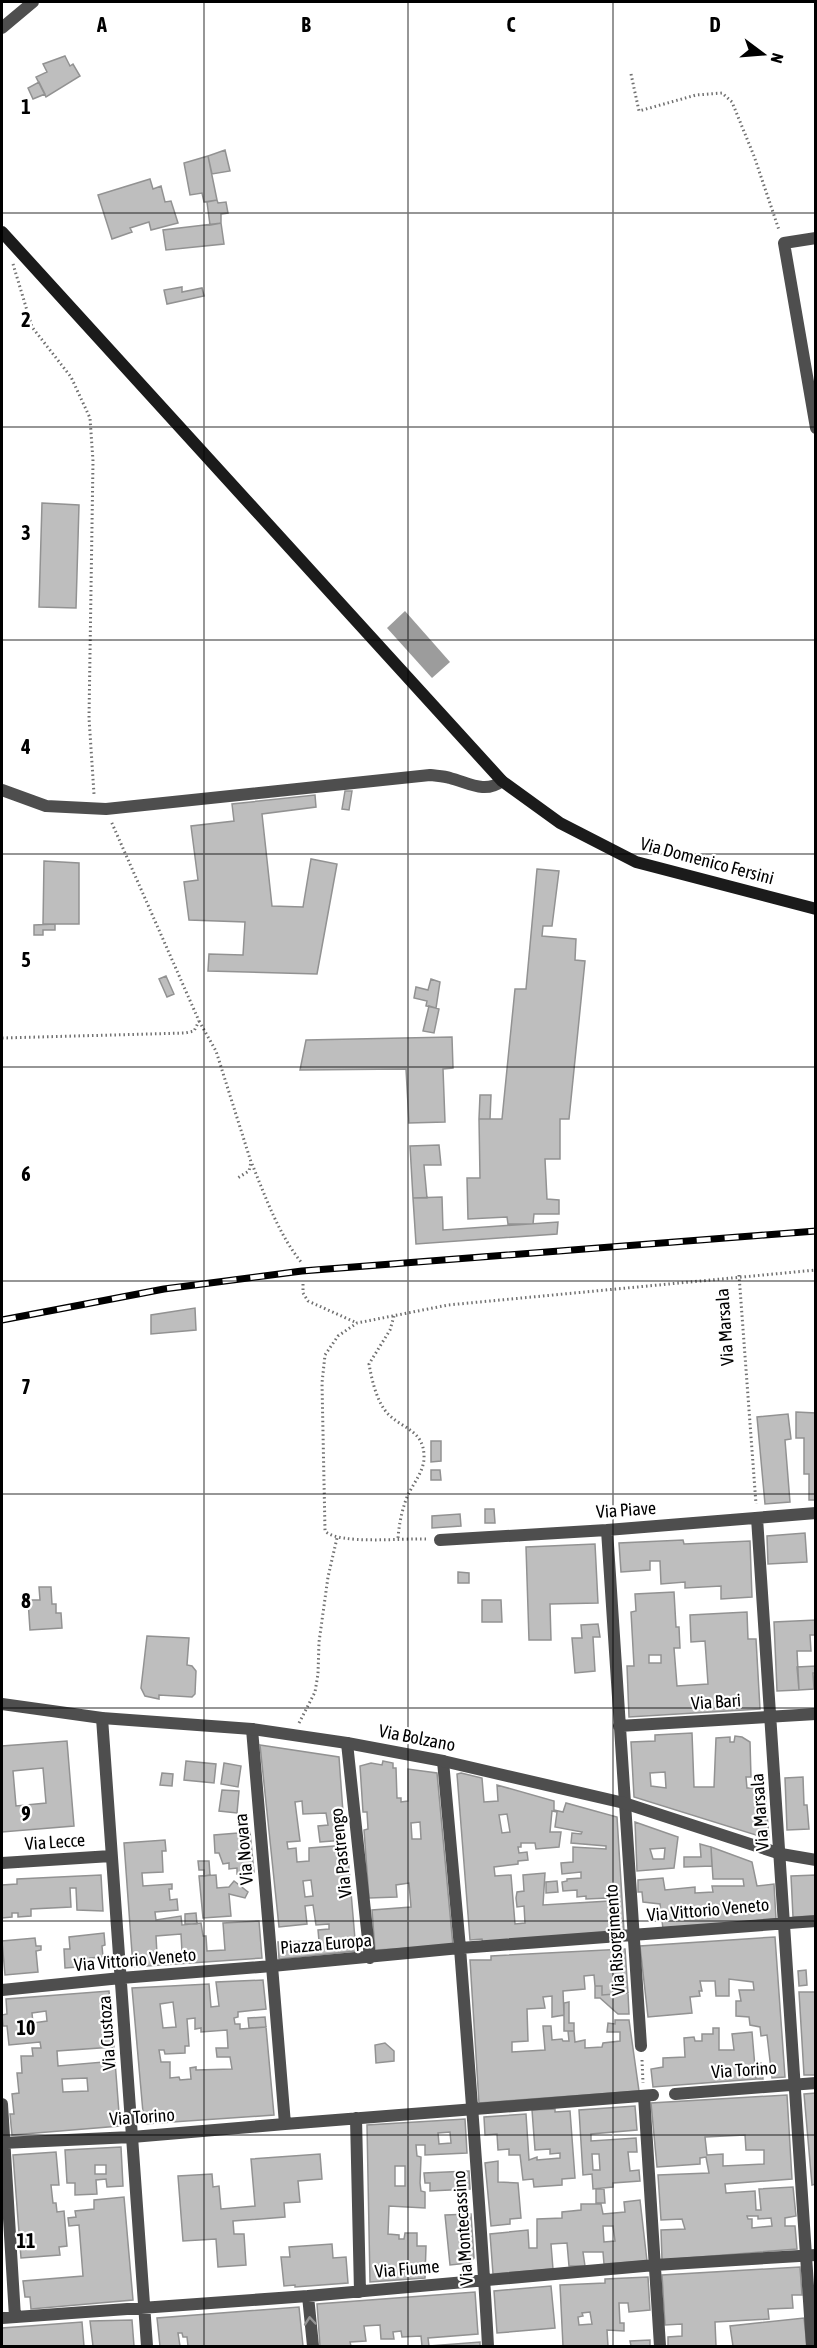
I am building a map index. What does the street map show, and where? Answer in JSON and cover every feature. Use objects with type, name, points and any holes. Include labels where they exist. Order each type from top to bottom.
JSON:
[{"type":"main road","name":"Via Domenico Fersini","points":[[2,232],[502,781],[560,823],[636,862],[816,909]]},
{"type":"street","points":[[2,28],[33,2]]},
{"type":"street","points":[[816,238],[784,243],[816,428]]},
{"type":"street","points":[[2,790],[46,806],[101,809],[430,775],[448,777],[478,787],[489,788],[502,781]]},
{"type":"street","name":"Via Piave","points":[[440,1540],[816,1514]]},
{"type":"street","name":"Via Marsala","points":[[758,1518],[794,2085],[811,2255],[812,2346]]},
{"type":"street","name":"Via Risorgimento","points":[[607,1530],[641,2046]]},
{"type":"street","name":"Via Bolzano","points":[[2,1704],[102,1718],[252,1729],[347,1743],[443,1761],[624,1803],[781,1854],[816,1860]]},
{"type":"street","name":"Via Bari","points":[[619,1726],[816,1714]]},
{"type":"street","name":"Via Custoza","points":[[102,1718],[147,2346]]},
{"type":"street","name":"Via Novara","points":[[252,1729],[272,1966]]},
{"type":"street","name":"Via Pastrengo","points":[[347,1743],[370,1958]]},
{"type":"street","points":[[443,1761],[472,2108]]},
{"type":"street","name":"Via Lecce","points":[[2,1863],[111,1856]]},
{"type":"street","name":"Via Vittorio Veneto","points":[[460,1948],[816,1921]]},
{"type":"street","name":"Piazza Europa","points":[[285,2124],[272,1966],[460,1948]]},
{"type":"street","name":"Via Vittorio Veneto","points":[[2,1990],[272,1966]]},
{"type":"street","name":"Via Torino","points":[[675,2094],[816,2083]]},
{"type":"street","points":[[285,2124],[649,2096],[660,2346]]},
{"type":"street","points":[[2,2104],[15,2317]]},
{"type":"street","name":"Via Montecassino","points":[[472,2108],[488,2346]]},
{"type":"street","points":[[356,2118],[360,2292]]},
{"type":"street","name":"Via Torino","points":[[3,2143],[132,2137],[285,2124]]},
{"type":"street","name":"Via Fiume","points":[[2,2318],[360,2292],[655,2265],[811,2255]]},
{"type":"street","points":[[308,2296],[313,2346]]},
{"type":"path","points":[[631,74],[639,111],[696,95],[722,93],[732,102],[754,156],[784,243]]},
{"type":"path","points":[[13,244],[13,268],[32,327],[70,377],[90,418],[93,461],[89,718],[101,809],[216,1051],[251,1162],[277,1225],[287,1245],[301,1262]]},
{"type":"path","points":[[2,1038],[185,1033],[194,1031],[200,1021]]},
{"type":"path","points":[[236,1179],[249,1171],[251,1162]]},
{"type":"path","points":[[440,1540],[337,1538],[325,1531],[322,1383],[325,1354],[338,1336],[357,1323],[448,1305],[816,1269]]},
{"type":"path","name":"Via Marsala","points":[[740,1275],[758,1518]]},
{"type":"path","points":[[303,1284],[303,1293],[308,1301],[357,1323]]},
{"type":"path","points":[[394,1316],[390,1330],[369,1364],[371,1379],[383,1407],[390,1416],[417,1435],[423,1446],[424,1458],[423,1467],[407,1498],[399,1525],[398,1538]]},
{"type":"path","points":[[292,1735],[315,1692],[327,1577],[337,1538]]},
{"type":"path","points":[[641,2046],[649,2096]]},
{"type":"shaded area","points":[[405,611],[450,662],[432,678],[387,628]]},
{"type":"building","points":[[65,56],[70,66],[73,64],[80,76],[46,97],[36,77],[47,72],[43,64]]},
{"type":"building","points":[[39,82],[45,94],[33,99],[28,88]]},
{"type":"building","points":[[225,150],[230,171],[212,174],[208,156]]},
{"type":"building","points":[[208,156],[217,200],[204,202],[202,193],[190,195],[184,163]]},
{"type":"building","points":[[150,179],[153,189],[161,186],[165,202],[171,201],[178,223],[151,230],[149,222],[130,228],[132,232],[112,239],[98,195]]},
{"type":"building","points":[[217,200],[218,203],[226,202],[228,213],[221,214],[221,223],[210,225],[207,202]]},
{"type":"building","points":[[221,223],[224,244],[166,250],[163,230]]},
{"type":"building","points":[[182,287],[182,292],[202,288],[204,296],[167,304],[164,290]]},
{"type":"building","points":[[42,503],[79,505],[76,608],[39,607]]},
{"type":"building","points":[[345,791],[352,791],[349,810],[342,809]]},
{"type":"building","points":[[315,795],[316,807],[262,814],[272,906],[303,907],[311,859],[337,864],[317,974],[208,971],[209,954],[243,955],[245,922],[189,920],[184,882],[198,880],[191,826],[234,821],[232,804]]},
{"type":"building","points":[[44,861],[79,863],[79,924],[43,924]]},
{"type":"building","points":[[537,869],[559,871],[552,926],[543,926],[542,936],[576,939],[575,960],[585,961],[569,1119],[560,1119],[560,1159],[545,1159],[547,1199],[559,1200],[559,1214],[534,1214],[533,1224],[508,1224],[507,1217],[468,1219],[467,1178],[480,1178],[479,1119],[502,1119],[515,989],[526,989]]},
{"type":"building","points":[[55,924],[55,930],[43,930],[43,935],[34,935],[34,925]]},
{"type":"building","points":[[166,976],[174,994],[167,997],[159,979]]},
{"type":"building","points":[[431,979],[440,982],[436,1008],[426,1006],[427,1001],[414,998],[416,987],[428,990]]},
{"type":"building","points":[[429,1006],[439,1009],[434,1033],[423,1031]]},
{"type":"building","points":[[452,1037],[453,1068],[443,1069],[445,1122],[409,1123],[406,1069],[300,1070],[306,1040]]},
{"type":"building","points":[[480,1095],[491,1095],[490,1119],[479,1119]]},
{"type":"building","points":[[439,1145],[441,1165],[424,1165],[427,1198],[413,1198],[410,1146]]},
{"type":"building","points":[[442,1197],[443,1230],[558,1222],[557,1234],[416,1244],[413,1198]]},
{"type":"building","points":[[195,1308],[196,1330],[151,1334],[151,1315]]},
{"type":"building","points":[[796,1412],[816,1413],[816,1500],[809,1500],[809,1474],[804,1474],[804,1438],[796,1438]]},
{"type":"building","points":[[788,1414],[791,1439],[785,1440],[790,1502],[765,1504],[757,1417]]},
{"type":"building","points":[[431,1441],[441,1441],[441,1461],[431,1462]]},
{"type":"building","points":[[431,1470],[440,1470],[441,1480],[431,1480]]},
{"type":"building","points":[[485,1509],[494,1509],[495,1523],[485,1523]]},
{"type":"building","points":[[460,1514],[461,1526],[432,1528],[432,1516]]},
{"type":"building","points":[[805,1533],[807,1562],[768,1564],[767,1536]]},
{"type":"building","points":[[683,1540],[684,1544],[750,1541],[752,1597],[721,1599],[721,1586],[685,1588],[685,1582],[661,1584],[660,1561],[650,1561],[650,1570],[621,1572],[619,1543]]},
{"type":"building","points":[[595,1544],[598,1603],[550,1604],[551,1640],[529,1640],[526,1547]]},
{"type":"building","points":[[458,1572],[469,1573],[469,1583],[458,1583]]},
{"type":"building","points":[[39,1587],[51,1587],[52,1604],[56,1604],[56,1613],[61,1613],[62,1628],[30,1630],[28,1600],[40,1600]]},
{"type":"building","points":[[674,1592],[680,1648],[674,1648],[677,1686],[708,1684],[705,1641],[691,1642],[690,1615],[747,1612],[748,1639],[756,1639],[760,1709],[629,1717],[627,1666],[634,1666],[631,1612],[636,1611],[635,1594]],"holes":[[[649,1655],[661,1655],[661,1663],[649,1663]]]},
{"type":"building","points":[[482,1600],[501,1600],[502,1622],[482,1622]]},
{"type":"building","points":[[816,1620],[816,1635],[810,1635],[811,1651],[797,1651],[799,1690],[777,1691],[774,1622]]},
{"type":"building","points":[[598,1624],[600,1637],[593,1637],[595,1671],[575,1673],[572,1638],[582,1638],[581,1625]]},
{"type":"building","points":[[147,1636],[189,1638],[187,1665],[192,1666],[196,1671],[195,1694],[192,1697],[159,1695],[159,1699],[145,1696],[141,1688]]},
{"type":"building","points":[[816,1666],[816,1673],[813,1673],[814,1689],[799,1690],[797,1667]]},
{"type":"building","points":[[692,1733],[694,1787],[714,1787],[716,1738],[730,1737],[730,1742],[734,1742],[735,1736],[750,1742],[751,1777],[746,1777],[747,1788],[765,1788],[769,1839],[634,1797],[631,1742],[655,1741],[655,1735]],"holes":[[[665,1772],[666,1788],[651,1786],[650,1773]]]},
{"type":"building","points":[[67,1741],[74,1826],[2,1832],[2,1746]],"holes":[[[43,1768],[46,1803],[16,1806],[13,1771]]]},
{"type":"building","points":[[260,1745],[339,1757],[345,1840],[320,1842],[318,1826],[328,1825],[326,1813],[303,1814],[302,1801],[295,1802],[300,1841],[287,1842],[288,1849],[296,1848],[297,1862],[309,1861],[309,1848],[347,1845],[356,1951],[279,1959],[278,1942],[319,1941],[318,1930],[329,1929],[329,1924],[316,1925],[313,1905],[305,1906],[307,1924],[279,1927]],"holes":[[[311,1880],[313,1896],[305,1897],[303,1881]]]},
{"type":"building","points":[[186,1761],[216,1764],[214,1783],[184,1780]]},
{"type":"building","points":[[383,1761],[393,1763],[393,1768],[396,1768],[397,1798],[401,1798],[401,1802],[408,1801],[408,1769],[437,1773],[453,1946],[375,1950],[372,1910],[411,1907],[409,1883],[396,1885],[397,1897],[369,1898],[364,1830],[368,1829],[367,1812],[363,1812],[360,1766],[371,1763],[382,1765]],"holes":[[[420,1822],[421,1839],[412,1839],[411,1823]]]},
{"type":"building","points":[[224,1763],[241,1766],[238,1787],[221,1784]]},
{"type":"building","points":[[162,1773],[173,1774],[172,1786],[160,1785]]},
{"type":"building","points":[[457,1774],[482,1778],[484,1802],[498,1801],[497,1785],[554,1801],[554,1810],[563,1812],[566,1803],[617,1817],[624,1931],[483,1944],[482,1939],[470,1940]],"holes":[[[552,1811],[557,1812],[555,1827],[582,1832],[581,1834],[572,1833],[571,1843],[606,1846],[606,1849],[573,1847],[573,1862],[561,1863],[562,1874],[581,1872],[581,1878],[567,1879],[562,1882],[563,1891],[577,1890],[577,1897],[608,1898],[609,1901],[543,1905],[545,1873],[523,1875],[524,1891],[517,1892],[516,1898],[517,1907],[524,1906],[525,1923],[515,1924],[511,1875],[495,1876],[494,1867],[518,1864],[518,1861],[528,1860],[527,1852],[519,1853],[518,1847],[521,1847],[521,1843],[535,1843],[536,1849],[559,1847],[561,1832],[550,1832]],[[507,1814],[510,1832],[502,1833],[499,1815]]]},
{"type":"building","points":[[803,1777],[804,1805],[807,1805],[809,1829],[787,1830],[785,1778]]},
{"type":"building","points":[[222,1790],[239,1791],[237,1813],[219,1811]]},
{"type":"building","points":[[635,1822],[678,1837],[674,1868],[637,1871]],"holes":[[[665,1848],[664,1859],[653,1859],[650,1849]]]},
{"type":"building","points":[[250,1832],[254,1872],[237,1874],[237,1868],[229,1869],[229,1863],[223,1864],[219,1853],[215,1853],[214,1835]]},
{"type":"building","points":[[165,1840],[166,1851],[162,1851],[163,1872],[142,1873],[143,1886],[172,1884],[172,1889],[169,1889],[170,1900],[177,1899],[178,1910],[155,1912],[156,1920],[181,1916],[182,1925],[201,1923],[203,1936],[206,1936],[207,1951],[225,1950],[223,1923],[259,1921],[262,1958],[133,1967],[124,1843]],"holes":[[[181,1934],[182,1952],[157,1954],[156,1936]]]},
{"type":"building","points":[[700,1844],[711,1847],[712,1866],[684,1867],[684,1857],[701,1857]]},
{"type":"building","points":[[711,1847],[752,1862],[757,1886],[774,1884],[776,1919],[663,1929],[660,1904],[643,1902],[642,1892],[638,1892],[638,1880],[663,1878],[665,1890],[695,1887],[695,1893],[713,1892],[712,1886],[744,1886],[743,1879],[713,1879]]},
{"type":"building","points":[[198,1861],[209,1861],[210,1875],[204,1876],[204,1870],[199,1870]]},
{"type":"building","points":[[101,1875],[103,1911],[77,1910],[76,1888],[70,1888],[71,1907],[31,1909],[31,1916],[18,1917],[18,1913],[12,1913],[12,1917],[2,1918],[2,1885],[17,1884],[17,1879]]},
{"type":"building","points":[[216,1875],[217,1888],[229,1887],[234,1881],[248,1892],[245,1898],[229,1894],[231,1916],[203,1918],[199,1876]]},
{"type":"building","points":[[816,1875],[816,1916],[793,1917],[791,1876]]},
{"type":"building","points":[[557,1881],[558,1892],[546,1893],[546,1882]]},
{"type":"building","points":[[196,1913],[197,1924],[185,1924],[185,1914]]},
{"type":"building","points":[[104,1933],[103,1957],[90,1958],[91,1966],[65,1968],[64,1949],[70,1949],[69,1937]]},
{"type":"building","points":[[775,1937],[785,2077],[772,2078],[767,2035],[761,2036],[760,2027],[750,2025],[749,2017],[736,2016],[736,2001],[741,2001],[739,1990],[754,1990],[753,1982],[729,1979],[729,1996],[716,1996],[715,1981],[700,1981],[702,1991],[699,1991],[700,1996],[690,1997],[692,2013],[648,2017],[640,1946]]},
{"type":"building","points":[[35,1938],[36,1946],[41,1946],[41,1950],[36,1951],[38,1972],[5,1975],[2,1941]]},
{"type":"building","points":[[625,1949],[628,1993],[602,1995],[602,1986],[595,1986],[594,1975],[584,1976],[585,1989],[563,1991],[564,2015],[552,2017],[552,1996],[543,1997],[545,2008],[527,2009],[528,2041],[512,2042],[512,2052],[545,2050],[543,2026],[551,2026],[552,2040],[569,2041],[568,2031],[574,2031],[575,2042],[585,2040],[585,2048],[602,2047],[603,2043],[620,2041],[620,2032],[607,2032],[608,2023],[615,2024],[615,2020],[629,2020],[639,2091],[479,2103],[470,1960],[491,1960],[491,1956]]},
{"type":"building","points":[[806,1970],[807,1985],[799,1986],[798,1971]]},
{"type":"building","points":[[263,1980],[266,2009],[238,2012],[238,2017],[234,2018],[235,2024],[240,2024],[240,2029],[266,2027],[274,2115],[144,2124],[132,1988],[209,1984],[211,2007],[219,2006],[216,1982]],"holes":[[[173,2002],[176,2027],[163,2028],[160,2004]],[[195,2018],[195,2029],[201,2028],[201,2032],[227,2030],[228,2048],[216,2048],[217,2057],[230,2057],[232,2069],[196,2070],[196,2067],[190,2068],[191,2079],[170,2078],[170,2062],[161,2062],[159,2050],[164,2050],[165,2054],[185,2053],[185,2046],[189,2046],[187,2019]]]},
{"type":"building","points":[[595,1986],[602,1986],[602,1995],[628,1993],[629,2014],[618,2014],[600,1998],[595,1998]]},
{"type":"building","points":[[109,1991],[114,2047],[57,2051],[58,2066],[115,2061],[120,2126],[12,2135],[10,2114],[14,2114],[12,2094],[19,2093],[17,2073],[22,2073],[21,2056],[33,2056],[32,2048],[41,2048],[40,2042],[9,2045],[7,2026],[3,2026],[2,2015],[7,2014],[6,1999]],"holes":[[[46,2011],[47,2021],[33,2023],[32,2013]],[[87,2078],[88,2091],[63,2092],[62,2079]]]},
{"type":"building","points":[[799,1992],[816,1992],[816,2075],[804,2075]]},
{"type":"building","points":[[569,2002],[569,2023],[574,2023],[574,2031],[564,2031],[564,2003]]},
{"type":"building","points":[[265,2017],[266,2027],[249,2028],[248,2018]]},
{"type":"building","points":[[713,2028],[719,2028],[719,2050],[734,2050],[732,2034],[752,2032],[756,2079],[653,2087],[651,2069],[663,2067],[663,2058],[685,2057],[684,2038],[694,2037],[695,2041],[702,2041],[702,2034],[713,2034]]},
{"type":"building","points":[[385,2043],[394,2051],[394,2061],[376,2063],[375,2045]]},
{"type":"building","points":[[761,2063],[763,2079],[756,2079],[755,2064]]},
{"type":"building","points":[[816,2093],[816,2184],[812,2185],[804,2094]]},
{"type":"building","points":[[787,2095],[792,2179],[725,2184],[726,2193],[755,2191],[756,2210],[761,2210],[759,2189],[793,2187],[796,2216],[785,2218],[785,2226],[795,2226],[797,2249],[662,2260],[661,2230],[685,2229],[682,2219],[661,2220],[658,2175],[709,2173],[706,2157],[700,2158],[700,2164],[657,2167],[651,2103]],"holes":[[[745,2135],[746,2150],[764,2150],[764,2164],[723,2166],[723,2154],[707,2155],[705,2137]],[[747,2216],[758,2216],[758,2219],[771,2218],[772,2226],[752,2228],[752,2219],[748,2219]]]},
{"type":"building","points":[[635,2106],[637,2130],[591,2134],[591,2141],[636,2138],[637,2152],[628,2152],[630,2171],[639,2170],[640,2181],[613,2183],[613,2187],[593,2189],[592,2174],[583,2175],[579,2110]],"holes":[[[592,2154],[599,2154],[600,2170],[593,2170]]]},
{"type":"building","points":[[555,2109],[555,2112],[570,2111],[575,2178],[562,2179],[562,2185],[534,2187],[533,2179],[523,2180],[520,2155],[509,2155],[509,2149],[498,2150],[497,2134],[485,2135],[484,2117],[526,2114],[529,2160],[537,2157],[537,2160],[560,2158],[560,2153],[550,2154],[550,2149],[535,2150],[532,2110]]},
{"type":"building","points":[[465,2119],[467,2153],[425,2155],[425,2145],[416,2145],[417,2156],[421,2157],[420,2183],[421,2191],[425,2192],[425,2208],[389,2206],[388,2234],[399,2235],[399,2239],[404,2239],[405,2233],[417,2233],[417,2246],[426,2246],[425,2278],[370,2282],[367,2125]],"holes":[[[450,2132],[451,2143],[439,2144],[438,2133]],[[395,2166],[405,2166],[405,2186],[395,2186]]]},
{"type":"building","points":[[121,2147],[123,2186],[107,2187],[106,2179],[96,2180],[97,2194],[75,2195],[75,2183],[67,2183],[65,2150]],"holes":[[[95,2165],[106,2165],[106,2174],[95,2174]]]},
{"type":"building","points":[[56,2152],[59,2185],[51,2185],[53,2203],[56,2203],[57,2212],[64,2211],[67,2246],[59,2247],[60,2255],[21,2258],[13,2155]]},
{"type":"building","points":[[320,2154],[322,2179],[298,2181],[300,2202],[284,2203],[285,2217],[233,2221],[234,2234],[244,2234],[246,2265],[218,2267],[216,2239],[183,2241],[178,2176],[212,2174],[213,2187],[219,2186],[221,2209],[255,2206],[251,2159]]},
{"type":"building","points":[[498,2161],[498,2182],[518,2183],[521,2218],[510,2219],[510,2224],[491,2226],[485,2163]]},
{"type":"building","points":[[469,2171],[470,2189],[430,2191],[430,2183],[425,2183],[424,2173]]},
{"type":"building","points":[[596,2189],[604,2189],[605,2203],[596,2203]]},
{"type":"building","points":[[124,2197],[133,2300],[31,2309],[30,2297],[25,2297],[23,2281],[83,2276],[79,2225],[69,2226],[68,2218],[76,2217],[75,2211],[94,2209],[94,2200]]},
{"type":"building","points":[[640,2200],[647,2261],[604,2264],[603,2252],[583,2252],[585,2266],[569,2266],[567,2243],[551,2244],[553,2269],[493,2274],[490,2234],[528,2230],[529,2248],[537,2248],[537,2219],[562,2218],[562,2212],[581,2210],[581,2204],[601,2204],[603,2214],[625,2212],[624,2202]],"holes":[[[603,2226],[613,2226],[615,2241],[604,2242]]]},
{"type":"building","points":[[471,2214],[474,2258],[469,2263],[450,2265],[445,2215]]},
{"type":"building","points":[[332,2244],[333,2258],[346,2257],[348,2283],[284,2286],[281,2257],[290,2257],[289,2247]]},
{"type":"building","points":[[800,2267],[802,2295],[792,2295],[793,2308],[768,2309],[769,2319],[715,2322],[716,2346],[668,2346],[668,2337],[682,2336],[682,2324],[665,2325],[662,2275]]},
{"type":"building","points":[[648,2277],[650,2310],[629,2312],[628,2303],[619,2303],[620,2323],[624,2323],[624,2331],[607,2330],[608,2346],[563,2346],[560,2285],[605,2283],[605,2279]],"holes":[[[590,2312],[592,2324],[579,2325],[578,2317],[583,2316],[582,2313]]]},
{"type":"building","points":[[551,2286],[555,2328],[497,2333],[494,2291]]},
{"type":"building","points":[[475,2292],[478,2334],[428,2338],[429,2346],[422,2346],[421,2336],[402,2337],[401,2331],[393,2332],[394,2339],[381,2339],[380,2325],[364,2326],[366,2341],[350,2342],[351,2346],[320,2346],[317,2304]]},
{"type":"building","points":[[299,2307],[303,2346],[188,2346],[187,2337],[178,2333],[180,2346],[160,2346],[157,2318]]},
{"type":"building","points":[[804,2318],[807,2346],[733,2346],[730,2326]]},
{"type":"building","points":[[132,2320],[134,2346],[93,2346],[90,2321]]},
{"type":"building","points":[[82,2322],[84,2346],[2,2346],[2,2328]]},
{"type":"building","points":[[650,2340],[650,2346],[631,2346],[630,2341]]},
{"type":"building","points":[[480,2342],[480,2346],[429,2346]]},
{"type":"railway","points":[[2,1320],[164,1289],[302,1271],[816,1231]]}]
